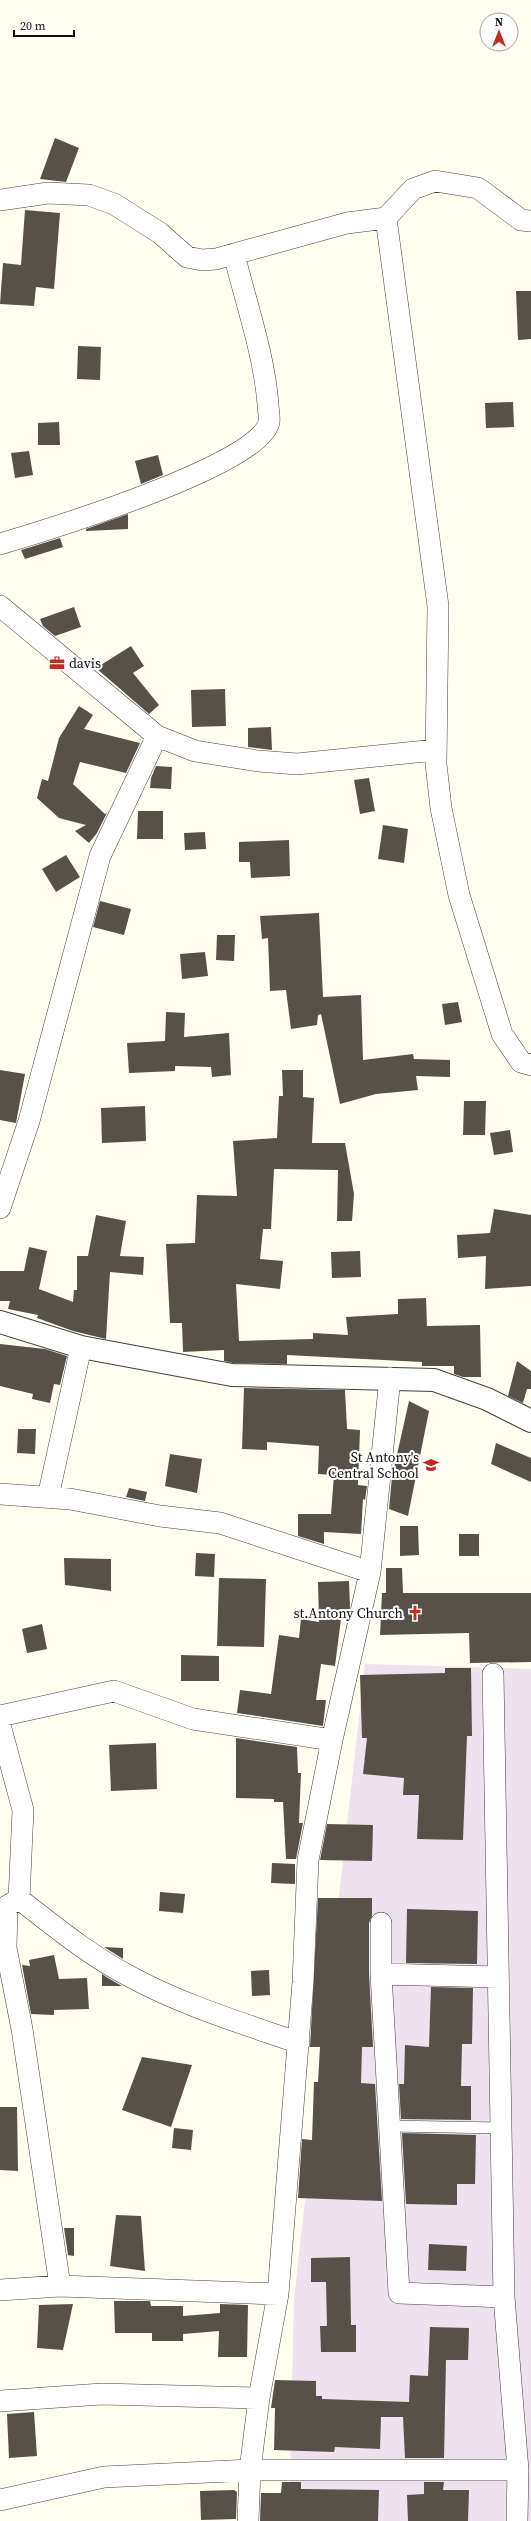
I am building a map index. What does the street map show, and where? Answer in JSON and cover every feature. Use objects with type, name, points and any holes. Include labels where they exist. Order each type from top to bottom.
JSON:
[{"type":"street","points":[[0,200],[48,193],[89,195],[114,204],[160,233],[187,257],[202,260],[234,254],[347,223],[386,218],[413,189],[435,181],[478,188],[521,220],[531,221]]},
{"type":"street","points":[[386,218],[438,606],[436,750],[441,808],[461,903],[502,1034],[521,1062],[531,1065]]},
{"type":"street","points":[[0,544],[64,525],[197,475],[256,441],[269,423],[266,384],[234,254]]},
{"type":"street","points":[[0,606],[157,736],[195,751],[258,761],[297,764],[436,750]]},
{"type":"street","points":[[0,1208],[6,1169],[29,1121],[100,856],[157,736]]},
{"type":"street","points":[[0,1322],[81,1347],[232,1375],[434,1380],[487,1399],[531,1421]]},
{"type":"street","points":[[48,1497],[81,1347]]},
{"type":"street","points":[[248,2521],[250,2470],[259,2398],[278,2294],[299,2044],[308,1860],[332,1740],[370,1572],[390,1378]]},
{"type":"street","points":[[0,1494],[70,1499],[160,1516],[220,1523],[370,1572]]},
{"type":"street","points":[[493,1674],[504,2297],[518,2470],[517,2521]]},
{"type":"street","points":[[0,1716],[114,1691],[193,1719],[332,1740]]},
{"type":"street","points":[[0,1725],[23,1810],[9,1906],[6,1948],[22,2029],[60,2286]]},
{"type":"street","points":[[9,1906],[129,1976],[209,2012],[299,2044]]},
{"type":"street","points":[[381,1923],[381,1974],[398,2293],[504,2297]]},
{"type":"street","points":[[381,1974],[498,1978]]},
{"type":"street","points":[[0,2290],[60,2286],[278,2294]]},
{"type":"street","points":[[0,2401],[102,2394],[259,2398]]},
{"type":"street","points":[[0,2500],[104,2477],[250,2470],[518,2470]]},
{"type":"lane","points":[[389,2126],[501,2128]]},
{"type":"shaded area","points":[[365,1664],[531,1669],[531,2521],[289,2521],[294,2299]]},
{"type":"building","points":[[55,138],[79,148],[66,182],[40,179]]},
{"type":"building","points":[[25,210],[60,213],[54,289],[36,287],[34,306],[0,304],[3,263],[21,265]]},
{"type":"building","points":[[516,291],[531,291],[531,339],[518,340]]},
{"type":"building","points":[[78,346],[101,347],[100,380],[77,379]]},
{"type":"building","points":[[513,402],[514,427],[486,428],[485,403]]},
{"type":"building","points":[[59,422],[60,445],[38,445],[38,423]]},
{"type":"building","points":[[29,451],[33,475],[15,478],[11,453]]},
{"type":"building","points":[[158,455],[163,475],[141,484],[135,461]]},
{"type":"building","points":[[128,514],[128,529],[86,531],[86,529]]},
{"type":"building","points":[[60,538],[63,547],[25,559],[21,550]]},
{"type":"building","points":[[74,607],[81,627],[55,636],[43,626],[40,619]]},
{"type":"building","points":[[131,646],[144,666],[133,673],[159,705],[149,714],[96,668]]},
{"type":"building","points":[[225,689],[226,726],[192,727],[191,690]]},
{"type":"building","points":[[79,706],[93,715],[84,729],[140,743],[126,773],[80,762],[73,784],[105,814],[107,813],[97,833],[89,843],[75,831],[86,825],[59,818],[37,798],[42,779],[48,781],[59,738]]},
{"type":"building","points":[[271,727],[272,750],[248,747],[248,728]]},
{"type":"building","points":[[156,766],[172,767],[171,789],[150,788],[151,778]]},
{"type":"building","points":[[369,778],[375,811],[360,814],[354,780]]},
{"type":"building","points":[[138,811],[163,811],[163,839],[137,839]]},
{"type":"building","points":[[383,825],[408,829],[404,863],[378,859]]},
{"type":"building","points":[[205,832],[206,849],[185,850],[184,833]]},
{"type":"building","points":[[289,840],[290,876],[251,878],[250,862],[239,862],[239,842]]},
{"type":"building","points":[[66,855],[80,877],[56,892],[42,869]]},
{"type":"building","points":[[100,901],[131,909],[124,935],[93,927]]},
{"type":"building","points":[[319,913],[323,997],[361,995],[363,1060],[413,1054],[414,1059],[450,1060],[450,1077],[416,1076],[418,1090],[376,1094],[340,1104],[321,1014],[318,1015],[317,1025],[291,1029],[286,990],[270,991],[268,938],[262,939],[260,916]]},
{"type":"building","points":[[217,935],[235,935],[234,961],[216,960]]},
{"type":"building","points":[[205,952],[208,976],[182,979],[180,954]]},
{"type":"building","points":[[458,1002],[462,1022],[445,1025],[442,1004]]},
{"type":"building","points":[[166,1012],[185,1013],[184,1037],[229,1033],[231,1075],[212,1077],[211,1067],[175,1066],[175,1071],[129,1073],[127,1043],[165,1041]]},
{"type":"building","points":[[0,1070],[25,1074],[16,1123],[0,1120]]},
{"type":"building","points":[[282,1070],[303,1070],[303,1097],[314,1098],[312,1143],[345,1143],[354,1194],[352,1221],[337,1221],[338,1170],[274,1169],[271,1229],[263,1229],[260,1259],[283,1261],[280,1289],[236,1284],[239,1341],[313,1339],[313,1333],[348,1335],[346,1317],[398,1314],[398,1299],[426,1298],[427,1326],[480,1325],[481,1377],[463,1377],[454,1374],[454,1366],[422,1366],[422,1362],[287,1355],[287,1364],[233,1363],[224,1361],[224,1350],[183,1352],[182,1323],[170,1323],[166,1244],[195,1243],[197,1195],[237,1196],[233,1141],[277,1138],[279,1096],[283,1096]]},
{"type":"building","points":[[464,1101],[486,1101],[485,1135],[463,1135]]},
{"type":"building","points":[[145,1106],[146,1141],[102,1143],[101,1108]]},
{"type":"building","points":[[510,1130],[513,1152],[494,1155],[490,1133]]},
{"type":"building","points":[[494,1209],[531,1215],[531,1286],[485,1289],[486,1256],[458,1258],[457,1235],[490,1233]]},
{"type":"building","points":[[96,1215],[126,1221],[120,1256],[144,1257],[143,1275],[110,1272],[106,1339],[73,1331],[37,1318],[38,1315],[8,1309],[10,1301],[0,1301],[0,1271],[24,1271],[29,1247],[47,1251],[39,1289],[73,1302],[74,1290],[77,1290],[77,1256],[88,1256]]},
{"type":"building","points":[[360,1251],[361,1277],[332,1278],[331,1252]]},
{"type":"building","points":[[0,1344],[45,1349],[67,1356],[60,1385],[54,1384],[50,1403],[32,1399],[33,1394],[0,1386]]},
{"type":"building","points":[[517,1361],[531,1371],[531,1389],[527,1389],[523,1403],[508,1396]]},
{"type":"building","points":[[244,1388],[345,1390],[347,1429],[360,1430],[358,1485],[367,1486],[365,1500],[363,1499],[361,1534],[324,1532],[324,1544],[298,1536],[298,1514],[331,1514],[334,1475],[318,1474],[319,1446],[267,1442],[267,1450],[242,1449]]},
{"type":"building","points":[[409,1401],[429,1411],[408,1516],[389,1509],[392,1477]]},
{"type":"building","points":[[18,1429],[36,1429],[35,1454],[17,1453]]},
{"type":"building","points":[[496,1443],[531,1458],[531,1482],[491,1464]]},
{"type":"building","points":[[170,1454],[202,1459],[197,1493],[165,1486]]},
{"type":"building","points":[[129,1488],[147,1492],[145,1501],[126,1497]]},
{"type":"building","points":[[400,1526],[418,1526],[419,1555],[400,1556]]},
{"type":"building","points":[[459,1534],[479,1534],[479,1556],[459,1556]]},
{"type":"building","points":[[196,1553],[215,1554],[214,1577],[195,1576]]},
{"type":"building","points":[[64,1558],[111,1559],[111,1591],[65,1585]]},
{"type":"building","points":[[386,1568],[402,1568],[403,1593],[531,1593],[531,1662],[470,1663],[469,1633],[380,1635],[382,1593],[386,1593]]},
{"type":"building","points":[[219,1578],[266,1579],[264,1647],[217,1646]]},
{"type":"building","points":[[349,1581],[350,1608],[349,1611],[342,1611],[335,1666],[321,1664],[316,1700],[326,1700],[323,1726],[237,1713],[240,1690],[271,1694],[279,1635],[299,1638],[301,1619],[319,1622],[318,1582]]},
{"type":"building","points":[[42,1624],[47,1649],[27,1653],[22,1629]]},
{"type":"building","points":[[181,1655],[219,1656],[219,1681],[181,1681]]},
{"type":"building","points":[[445,1668],[471,1668],[472,1736],[467,1736],[463,1840],[417,1839],[419,1795],[403,1795],[404,1778],[363,1774],[367,1738],[362,1738],[360,1675],[445,1673]]},
{"type":"building","points":[[236,1738],[297,1747],[298,1773],[301,1773],[299,1823],[303,1823],[296,1859],[286,1859],[283,1802],[274,1802],[274,1799],[236,1798]]},
{"type":"building","points":[[156,1743],[157,1789],[111,1791],[109,1745]]},
{"type":"building","points":[[327,1824],[373,1825],[372,1861],[320,1860]]},
{"type":"building","points":[[272,1863],[295,1864],[295,1884],[271,1883]]},
{"type":"building","points":[[160,1892],[185,1894],[183,1913],[159,1911]]},
{"type":"building","points":[[318,1898],[372,1898],[372,1916],[369,1923],[369,1974],[373,2047],[362,2047],[361,2083],[375,2084],[382,2201],[298,2198],[302,2139],[312,2140],[314,2082],[318,2082],[320,2047],[310,2047]]},
{"type":"building","points":[[407,1909],[478,1911],[477,1964],[406,1963]]},
{"type":"building","points":[[104,1947],[123,1948],[123,1959],[120,1957]]},
{"type":"building","points":[[54,1955],[59,1979],[87,1978],[89,2009],[54,2010],[54,2015],[31,2014],[22,1965],[30,1966],[29,1960]]},
{"type":"building","points":[[269,1970],[270,1995],[252,1996],[251,1971]]},
{"type":"building","points":[[102,1974],[108,1978],[122,1986],[102,1986]]},
{"type":"building","points":[[431,1987],[473,1988],[472,2044],[462,2044],[461,2086],[471,2086],[471,2120],[401,2119],[399,2084],[404,2084],[405,2045],[429,2047]]},
{"type":"building","points":[[142,2057],[192,2065],[171,2127],[122,2110]]},
{"type":"building","points":[[0,2107],[17,2107],[18,2171],[0,2170]]},
{"type":"building","points":[[174,2128],[193,2130],[191,2150],[172,2148]]},
{"type":"building","points":[[402,2133],[476,2135],[475,2184],[457,2184],[457,2205],[406,2204]]},
{"type":"building","points":[[116,2215],[141,2216],[145,2271],[110,2266]]},
{"type":"building","points":[[64,2228],[74,2228],[74,2256],[68,2255]]},
{"type":"building","points":[[429,2244],[467,2246],[466,2271],[428,2270]]},
{"type":"building","points":[[350,2257],[351,2325],[356,2325],[356,2352],[321,2352],[320,2326],[327,2326],[326,2282],[311,2282],[311,2258]]},
{"type":"building","points":[[114,2301],[150,2301],[151,2306],[183,2306],[183,2316],[220,2313],[220,2304],[248,2305],[247,2357],[218,2357],[219,2331],[183,2334],[183,2341],[152,2341],[152,2333],[115,2333]]},
{"type":"building","points":[[73,2304],[63,2350],[37,2348],[39,2305]]},
{"type":"building","points":[[430,2327],[469,2328],[468,2360],[446,2360],[444,2458],[405,2458],[403,2417],[381,2417],[380,2449],[335,2447],[334,2452],[274,2450],[275,2408],[271,2408],[275,2380],[316,2381],[316,2396],[322,2396],[322,2399],[409,2402],[410,2375],[428,2376]]},
{"type":"building","points":[[34,2412],[37,2456],[9,2458],[7,2414]]},
{"type":"building","points":[[282,2482],[301,2482],[301,2489],[379,2490],[378,2521],[260,2521],[261,2493],[281,2493]]},
{"type":"building","points":[[424,2482],[444,2482],[443,2490],[469,2490],[468,2521],[408,2521],[407,2495],[424,2494]]},
{"type":"building","points":[[234,2490],[237,2492],[236,2519],[201,2520],[200,2491]]},
{"type":"place","name":"davis","points":[[57,663]]},
{"type":"place","name":"St Antony's Central School","points":[[431,1465]]},
{"type":"place","name":"st.Antony Church","points":[[415,1613]]}]
